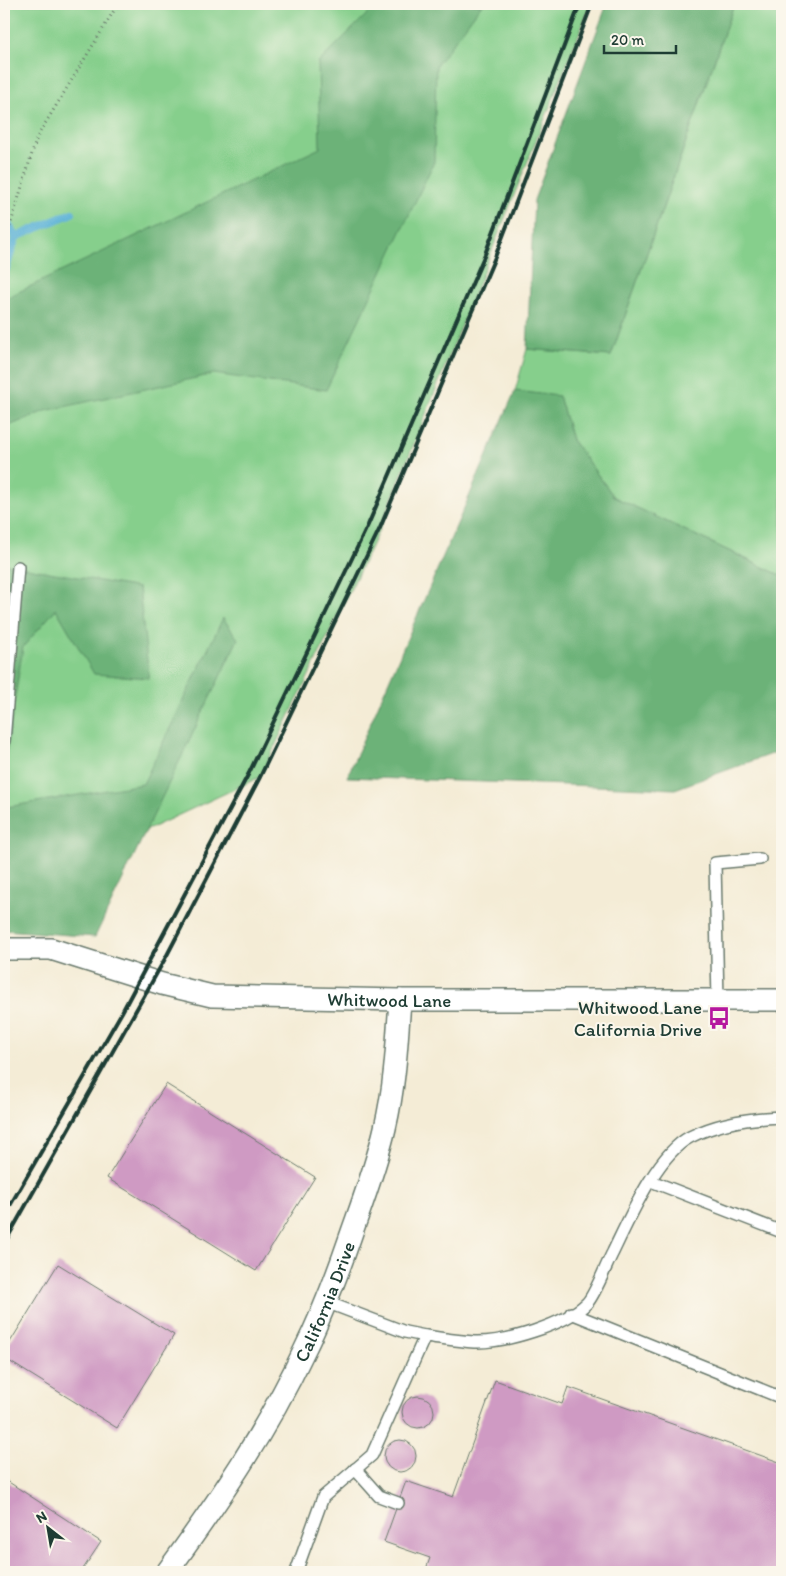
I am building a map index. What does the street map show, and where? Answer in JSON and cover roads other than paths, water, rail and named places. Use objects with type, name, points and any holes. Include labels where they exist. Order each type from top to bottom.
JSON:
[{"type":"street","name":"Whitwood Lane","points":[[4,949],[52,949],[162,984],[212,996],[400,1000],[782,1000]]},
{"type":"street","name":"California Drive","points":[[167,1572],[237,1473],[272,1414],[304,1352],[326,1302],[363,1201],[385,1128],[396,1063],[400,1000]]},
{"type":"lane","points":[[4,741],[18,567]]},
{"type":"lane","points":[[718,1001],[715,863],[760,859]]},
{"type":"lane","points":[[326,1302],[405,1332],[475,1342],[512,1337],[552,1324],[588,1302],[641,1195],[671,1153],[689,1138],[718,1127],[755,1118],[782,1117]]},
{"type":"lane","points":[[651,1181],[782,1232]]},
{"type":"lane","points":[[571,1313],[782,1398]]},
{"type":"lane","points":[[296,1572],[323,1497],[372,1455],[425,1336]]},
{"type":"lane","points":[[355,1469],[379,1496],[398,1503]]},
{"type":"waterway","points":[[4,218],[16,237],[72,213]]},
{"type":"waterway","points":[[4,274],[16,237]]},
{"type":"railway","points":[[4,1216],[122,1012],[249,773],[368,525],[485,254],[580,4]]},
{"type":"railway","points":[[4,1244],[166,957],[260,777],[380,528],[495,257],[592,4]]},
{"type":"place","name":"Whitwood Lane California Drive","points":[[719,1018]]}]
